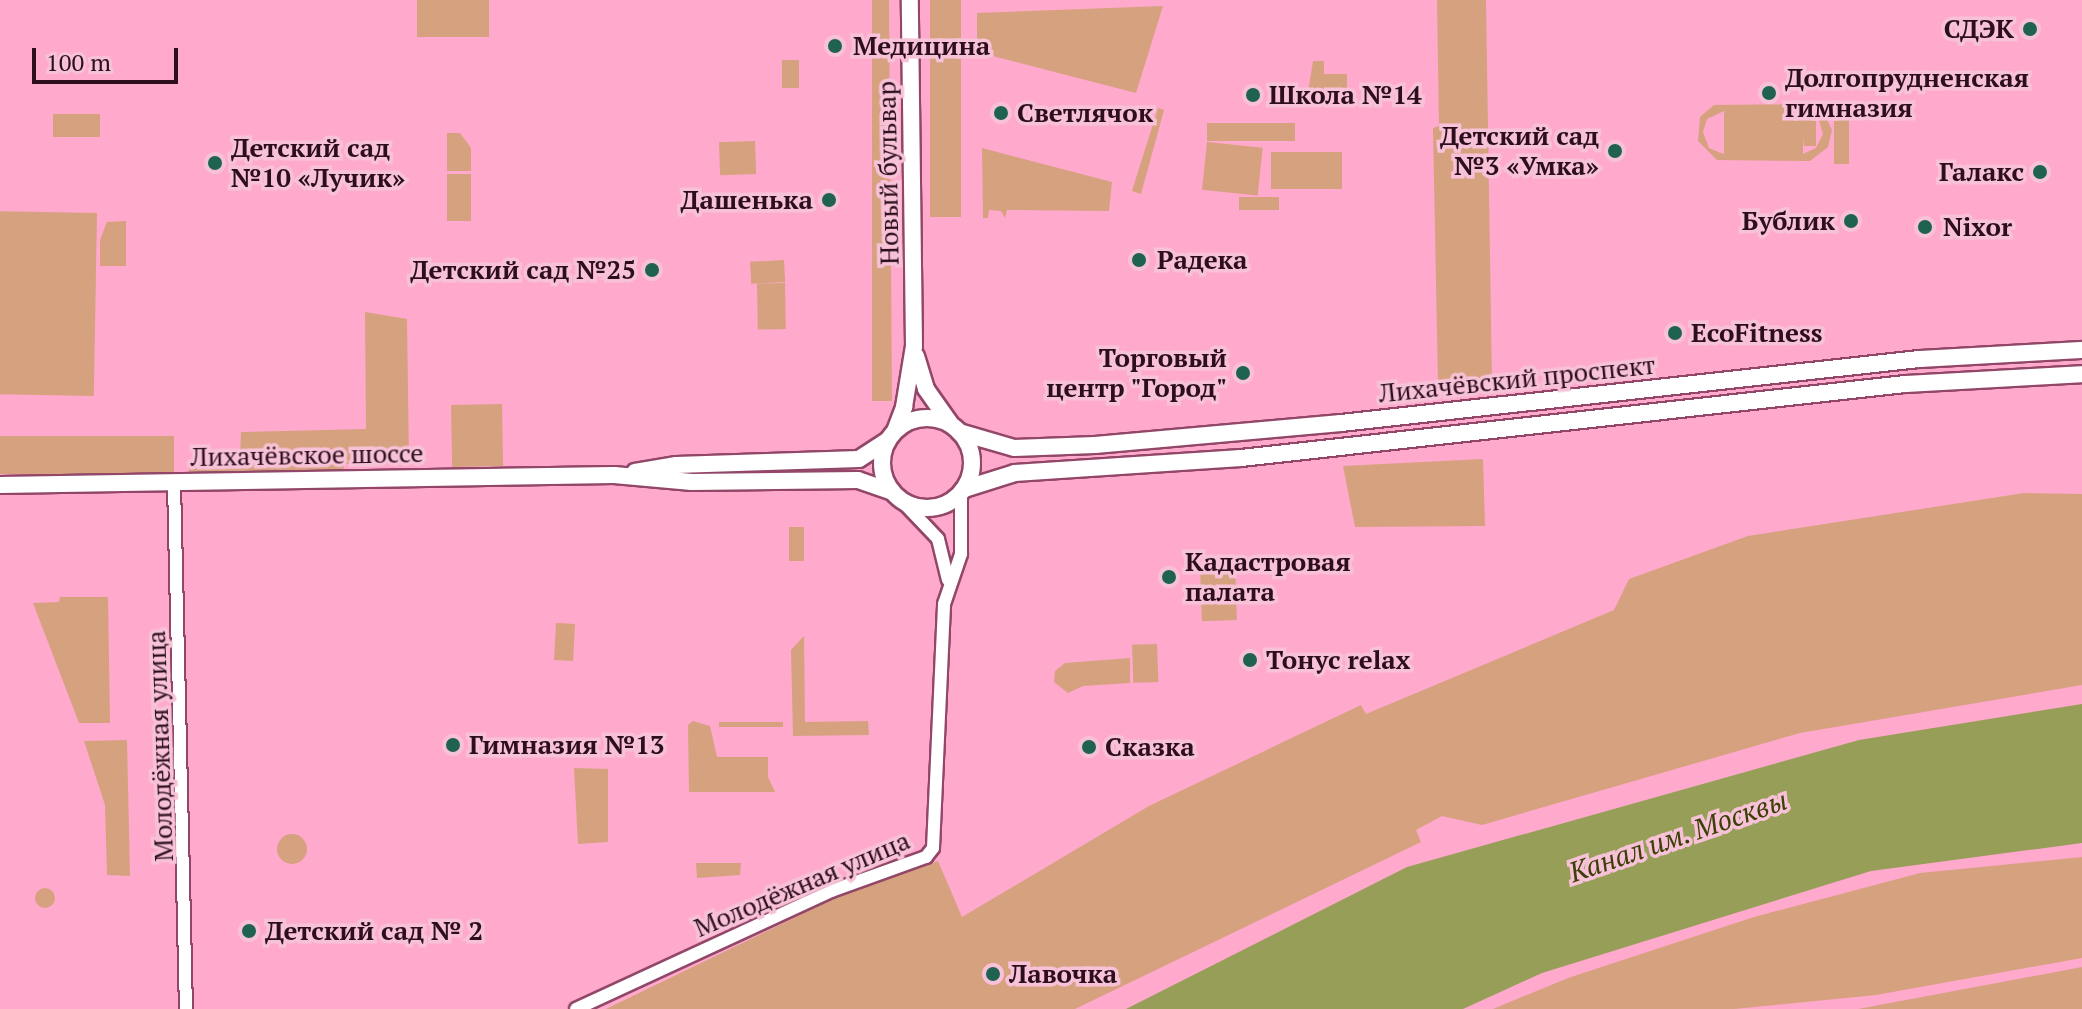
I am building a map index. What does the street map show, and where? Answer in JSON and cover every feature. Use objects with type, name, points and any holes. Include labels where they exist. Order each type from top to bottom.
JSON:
[{"type":"main road","name":"Новый бульвар","points":[[891,436],[904,407],[914,346],[910,0]]},
{"type":"main road","points":[[2058,350],[2082,342]]},
{"type":"main road","name":"Новый бульвар","points":[[914,346],[926,389],[956,430]]},
{"type":"main road","name":"Лихачёвский проспект","points":[[891,436],[924,418],[1014,448],[1095,445],[1341,423],[1919,359],[2082,350]]},
{"type":"main road","name":"Лихачёвский проспект","points":[[897,497],[938,507],[963,490],[1015,473],[1241,458],[1905,384],[2082,374]]},
{"type":"main road","points":[[956,430],[972,460],[963,490]]},
{"type":"main road","points":[[891,436],[882,469],[897,497]]},
{"type":"main road","name":"Лихачёвское шоссе","points":[[614,475],[676,465],[859,459],[891,436]]},
{"type":"main road","name":"Лихачёвское шоссе","points":[[0,485],[614,475],[692,482],[858,480],[897,497]]},
{"type":"street","name":"Молодёжная улица","points":[[174,482],[186,1009]]},
{"type":"street","name":"Молодёжная улица","points":[[948,584],[961,554],[963,490]]},
{"type":"street","name":"Молодёжная улица","points":[[576,1009],[831,891],[926,857],[937,840],[948,584],[946,556],[938,539],[897,497]]},
{"type":"shaded area","points":[[417,0],[489,0],[489,37],[417,37]]},
{"type":"shaded area","points":[[872,0],[889,0],[892,401],[872,401]]},
{"type":"shaded area","points":[[930,0],[961,0],[961,217],[930,217]]},
{"type":"shaded area","points":[[1437,0],[1486,0],[1492,385],[1476,386],[1472,377],[1438,384],[1433,128],[1439,126]]},
{"type":"shaded area","points":[[1163,6],[1136,93],[977,52],[977,13]]},
{"type":"shaded area","points":[[782,60],[799,60],[799,88],[782,88]]},
{"type":"shaded area","points":[[1313,61],[1324,61],[1324,74],[1347,74],[1347,98],[1307,99]]},
{"type":"shaded area","points":[[1807,104],[1824,113],[1832,130],[1828,147],[1810,161],[1717,160],[1698,141],[1700,117],[1714,105]],"holes":[[[1724,111],[1724,153],[1723,154],[1709,148],[1703,132],[1707,119]],[[1803,111],[1819,120],[1823,134],[1816,148],[1803,154],[1803,138],[1804,146],[1816,146],[1816,120],[1803,120]]]},
{"type":"shaded area","points":[[1158,108],[1164,110],[1141,194],[1132,191]]},
{"type":"shaded area","points":[[53,114],[100,114],[100,137],[53,137]]},
{"type":"shaded area","points":[[1834,118],[1849,118],[1849,164],[1834,164]]},
{"type":"shaded area","points":[[1207,123],[1295,123],[1295,141],[1207,141]]},
{"type":"shaded area","points":[[447,133],[460,133],[471,148],[471,171],[447,171]]},
{"type":"shaded area","points":[[755,141],[756,174],[720,175],[719,142]]},
{"type":"shaded area","points":[[1207,142],[1263,148],[1258,196],[1202,190]]},
{"type":"shaded area","points":[[982,148],[1112,182],[1109,211],[1007,210],[1005,218],[1001,211],[989,210],[988,218],[983,218]]},
{"type":"shaded area","points":[[1271,152],[1342,152],[1342,189],[1271,189]]},
{"type":"shaded area","points":[[447,174],[471,174],[471,221],[447,221]]},
{"type":"shaded area","points":[[1239,197],[1279,197],[1279,210],[1239,210]]},
{"type":"shaded area","points":[[0,211],[97,213],[94,396],[0,394]]},
{"type":"shaded area","points":[[126,221],[126,266],[100,266],[100,240],[107,222]]},
{"type":"shaded area","points":[[784,260],[785,282],[751,284],[750,262]]},
{"type":"shaded area","points":[[757,283],[785,283],[786,329],[758,329]]},
{"type":"shaded area","points":[[365,312],[407,319],[409,463],[344,464],[343,472],[189,475],[189,467],[240,458],[241,432],[366,429]]},
{"type":"shaded area","points":[[502,404],[503,466],[452,467],[451,405]]},
{"type":"shaded area","points":[[0,436],[174,436],[174,474],[0,474]]},
{"type":"shaded area","points":[[1483,459],[1485,526],[1355,527],[1343,466]]},
{"type":"shaded area","points":[[2024,493],[2082,494],[2082,685],[1800,733],[1482,825],[1442,816],[1416,830],[1421,842],[1075,1009],[606,1009],[833,899],[938,861],[962,917],[1149,806],[1361,705],[1366,714],[1614,610],[1629,579],[1748,536]]},
{"type":"shaded area","points":[[789,527],[804,527],[804,561],[789,561]]},
{"type":"shaded area","points":[[1235,565],[1237,620],[1202,621],[1200,566]]},
{"type":"shaded area","points":[[60,597],[108,597],[110,723],[79,723],[33,603],[59,602]]},
{"type":"shaded area","points":[[556,623],[575,624],[573,661],[554,660]]},
{"type":"shaded area","points":[[804,636],[805,722],[868,721],[869,735],[793,736],[791,650]]},
{"type":"shaded area","points":[[1157,644],[1158,682],[1133,683],[1132,645]]},
{"type":"shaded area","points":[[1130,658],[1130,683],[1083,686],[1068,693],[1054,682],[1055,671],[1065,663]]},
{"type":"shaded area","points":[[693,721],[710,726],[717,757],[768,757],[768,777],[775,792],[689,792],[688,725]]},
{"type":"shaded area","points":[[719,722],[783,722],[783,727],[719,727]]},
{"type":"shaded area","points":[[127,740],[130,876],[107,875],[105,805],[84,741]]},
{"type":"shaded area","points":[[574,768],[608,769],[608,842],[578,844]]},
{"type":"shaded area","points":[[292,834],[303,838],[307,849],[303,860],[292,864],[281,860],[277,849],[281,838]]},
{"type":"shaded area","points":[[2082,857],[2082,958],[1876,995],[1734,1009],[1493,1009],[1568,978],[1754,917],[1920,873]]},
{"type":"shaded area","points":[[696,863],[741,863],[740,875],[697,878]]},
{"type":"shaded area","points":[[45,888],[52,891],[55,898],[52,905],[45,908],[38,905],[35,898],[38,891]]},
{"type":"shaded area","points":[[2082,967],[2082,1009],[1858,1009]]},
{"type":"water","name":"Канал им. Москвы","points":[[2082,704],[2082,843],[1871,871],[1542,973],[1463,1009],[1126,1009],[1407,867],[1859,740]]},
{"type":"place","name":"СДЭК","points":[[2030,29]]},
{"type":"place","name":"Медицина","points":[[835,46]]},
{"type":"place","name":"Долгопрудненская гимназия","points":[[1769,93]]},
{"type":"place","name":"Школа №14","points":[[1253,95]]},
{"type":"place","name":"Светлячок","points":[[1001,113]]},
{"type":"place","name":"Детский сад №3 «Умка»","points":[[1615,151]]},
{"type":"place","name":"Детский сад №10 «Лучик»","points":[[215,163]]},
{"type":"place","name":"Галакс","points":[[2040,172]]},
{"type":"place","name":"Дашенька","points":[[829,200]]},
{"type":"place","name":"Бублик","points":[[1851,221]]},
{"type":"place","name":"Nixor","points":[[1925,227]]},
{"type":"place","name":"Радека","points":[[1139,260]]},
{"type":"place","name":"Детский сад №25","points":[[652,270]]},
{"type":"place","name":"EcoFitness","points":[[1675,333]]},
{"type":"place","name":"Торговый центр \"Город\"","points":[[1243,373]]},
{"type":"place","name":"Кадастровая палата","points":[[1169,577]]},
{"type":"place","name":"Тонус relax","points":[[1250,660]]},
{"type":"place","name":"Гимназия №13","points":[[453,745]]},
{"type":"place","name":"Сказка","points":[[1089,747]]},
{"type":"place","name":"Детский сад № 2","points":[[249,931]]},
{"type":"place","name":"Лавочка","points":[[993,974]]}]
